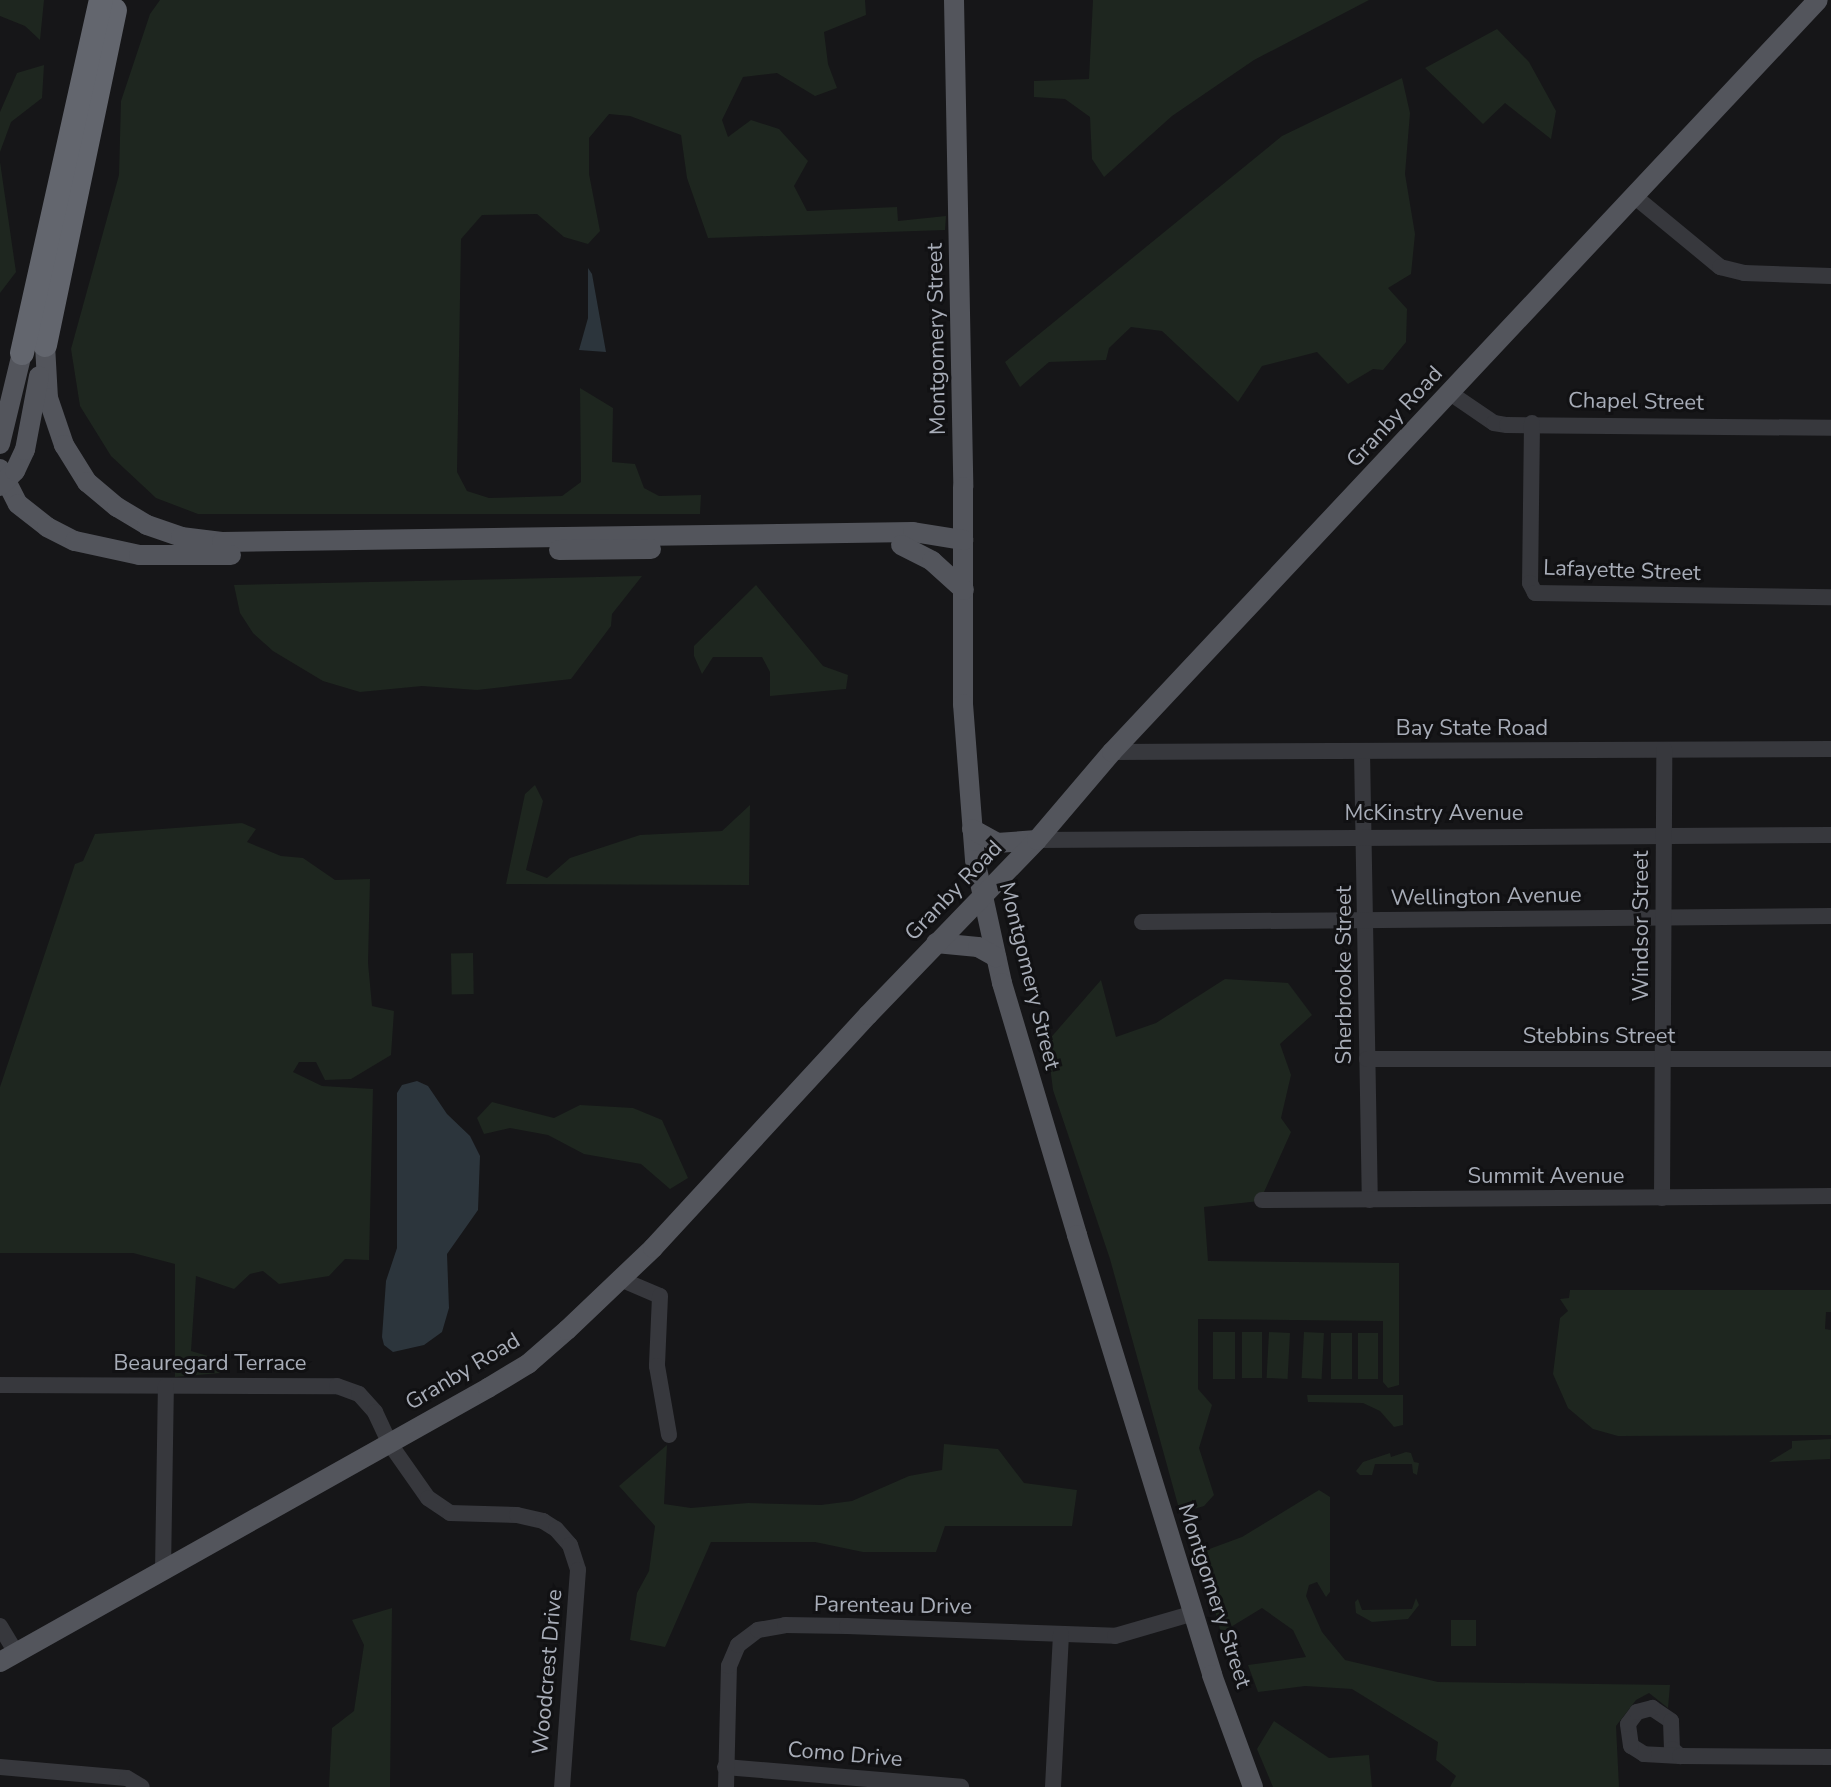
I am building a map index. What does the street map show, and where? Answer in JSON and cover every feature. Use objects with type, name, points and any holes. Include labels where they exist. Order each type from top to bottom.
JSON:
[{"type":"highway","points":[[88,0],[100,42]]},
{"type":"highway","points":[[100,42],[101,0]]},
{"type":"highway","points":[[33,349],[100,42],[117,0]]},
{"type":"highway","points":[[100,42],[131,0]]},
{"type":"main road","name":"Montgomery Street","points":[[954,0],[964,590],[963,704],[972,829],[996,957],[1072,1221],[1194,1613],[1253,1787]]},
{"type":"main road","name":"Granby Road","points":[[8,1658],[528,1364],[620,1279],[1037,840],[1112,752],[1818,0]]},
{"type":"main road","points":[[33,349],[64,445],[87,482],[117,507],[147,525],[181,537],[222,542],[913,532],[963,540]]},
{"type":"main road","points":[[33,349],[25,450],[2,479],[18,504],[47,527],[106,550],[139,555],[901,545],[963,540]]},
{"type":"main road","points":[[0,390],[33,349]]},
{"type":"main road","points":[[0,444],[33,349]]},
{"type":"main road","points":[[901,545],[932,561],[964,590]]},
{"type":"main road","points":[[972,829],[997,843],[1037,840]]},
{"type":"main road","points":[[936,943],[978,947],[996,957]]},
{"type":"street","points":[[1634,196],[1720,267],[1744,273],[1831,276]]},
{"type":"street","name":"Chapel Street","points":[[1450,393],[1494,423],[1831,428]]},
{"type":"street","name":"Lafayette Street","points":[[1532,423],[1530,583],[1535,593],[1831,597]]},
{"type":"street","name":"Bay State Road","points":[[1112,752],[1831,749]]},
{"type":"street","name":"Windsor Street","points":[[1662,1198],[1664,750]]},
{"type":"street","name":"Sherbrooke Street","points":[[1362,751],[1366,836],[1370,1200]]},
{"type":"street","name":"McKinstry Avenue","points":[[1037,840],[1831,835]]},
{"type":"street","name":"Wellington Avenue","points":[[1142,922],[1831,916]]},
{"type":"street","name":"Stebbins Street","points":[[1367,1059],[1831,1059]]},
{"type":"street","name":"Summit Avenue","points":[[1262,1200],[1831,1196]]},
{"type":"street","points":[[620,1279],[660,1296],[657,1366],[669,1435]]},
{"type":"street","name":"Beauregard Terrace","points":[[0,1385],[337,1386],[359,1394],[375,1412],[390,1444]]},
{"type":"street","points":[[163,1571],[166,1386]]},
{"type":"street","name":"Woodcrest Drive","points":[[390,1444],[428,1498],[450,1513],[517,1515],[543,1521],[570,1545],[578,1570],[579,1595],[562,1787]]},
{"type":"street","name":"Parenteau Drive","points":[[726,1787],[729,1666],[738,1645],[758,1630],[785,1625],[1122,1636],[1194,1613]]},
{"type":"street","points":[[0,1626],[8,1658]]},
{"type":"street","points":[[1053,1787],[1061,1634]]},
{"type":"street","points":[[1680,1756],[1831,1757]]},
{"type":"street","points":[[0,1767],[122,1778],[142,1787]]},
{"type":"street","name":"Como Drive","points":[[725,1767],[961,1787]]},
{"type":"shaded area","points":[[0,0],[44,0],[40,40],[25,26],[0,16]]},
{"type":"shaded area","points":[[160,0],[865,0],[866,15],[824,32],[828,64],[837,88],[815,96],[777,73],[743,77],[722,120],[728,137],[751,120],[779,129],[808,161],[794,186],[807,211],[897,207],[898,221],[946,216],[945,230],[708,238],[687,178],[681,135],[630,116],[609,114],[589,138],[589,174],[600,231],[588,244],[564,237],[537,214],[482,215],[461,239],[457,472],[467,491],[489,498],[562,496],[581,482],[580,388],[613,408],[612,462],[635,464],[644,488],[659,496],[701,495],[700,514],[198,514],[156,498],[111,456],[80,406],[71,349],[119,175],[121,101],[150,14]]},
{"type":"shaded area","points":[[1093,0],[1369,0],[1254,60],[1172,116],[1104,177],[1092,159],[1090,117],[1065,99],[1034,97],[1034,81],[1089,79]]},
{"type":"shaded area","points":[[1497,29],[1529,62],[1556,111],[1551,139],[1505,103],[1483,124],[1425,68]]},
{"type":"shaded area","points":[[44,65],[42,98],[11,122],[0,152],[0,112],[17,73]]},
{"type":"shaded area","points":[[1402,78],[1410,113],[1405,174],[1415,234],[1411,274],[1388,288],[1407,309],[1406,342],[1383,370],[1373,369],[1348,384],[1317,352],[1262,366],[1238,402],[1162,331],[1131,327],[1109,348],[1106,360],[1049,362],[1020,387],[1005,362],[1282,136]]},
{"type":"shaded area","points":[[0,162],[16,272],[0,293]]},
{"type":"shaded area","points":[[588,268],[592,274],[606,352],[579,350],[588,318]]},
{"type":"shaded area","points":[[642,576],[612,614],[611,626],[571,679],[477,690],[422,686],[360,692],[323,681],[273,651],[253,633],[240,613],[234,585]]},
{"type":"shaded area","points":[[756,585],[823,666],[848,675],[846,689],[770,696],[770,672],[762,657],[713,657],[702,674],[694,656],[694,646]]},
{"type":"shaded area","points":[[535,785],[543,801],[526,870],[547,878],[570,858],[640,835],[722,831],[750,805],[749,885],[506,884],[525,794]]},
{"type":"shaded area","points":[[242,823],[256,829],[247,842],[281,856],[303,858],[335,880],[370,879],[368,963],[372,1006],[394,1011],[391,1055],[351,1079],[325,1080],[316,1062],[299,1062],[293,1072],[322,1086],[373,1089],[369,1260],[345,1259],[329,1276],[279,1284],[263,1271],[250,1274],[234,1289],[196,1276],[191,1351],[218,1359],[220,1373],[175,1377],[175,1264],[133,1253],[0,1253],[0,1087],[75,864],[83,861],[95,834]]},
{"type":"shaded area","points":[[451,953],[473,953],[474,994],[452,994]]},
{"type":"shaded area","points":[[1225,979],[1288,983],[1312,1015],[1280,1044],[1291,1075],[1281,1118],[1291,1132],[1260,1201],[1204,1207],[1208,1261],[1399,1263],[1399,1385],[1388,1388],[1383,1382],[1383,1321],[1198,1319],[1198,1389],[1212,1405],[1199,1448],[1214,1495],[1204,1506],[1194,1509],[1178,1505],[1110,1259],[1053,1090],[1047,1042],[1101,980],[1116,1037],[1156,1023]]},
{"type":"shaded area","points":[[417,1081],[428,1086],[447,1114],[470,1136],[480,1156],[478,1210],[447,1254],[449,1308],[442,1332],[424,1345],[393,1352],[384,1345],[382,1337],[386,1281],[397,1248],[397,1093],[402,1085]]},
{"type":"shaded area","points":[[492,1102],[554,1118],[580,1105],[633,1108],[662,1120],[688,1178],[670,1189],[641,1164],[584,1154],[548,1135],[510,1128],[484,1134],[477,1118]]},
{"type":"shaded area","points":[[1570,1290],[1831,1290],[1831,1312],[1826,1312],[1825,1329],[1831,1330],[1831,1435],[1618,1436],[1593,1429],[1568,1408],[1553,1374],[1560,1318],[1568,1311],[1560,1299],[1569,1298]]},
{"type":"shaded area","points":[[1213,1332],[1235,1332],[1235,1379],[1213,1379]]},
{"type":"shaded area","points":[[1242,1332],[1262,1332],[1262,1378],[1242,1378]]},
{"type":"shaded area","points":[[1269,1332],[1290,1333],[1288,1379],[1267,1378]]},
{"type":"shaded area","points":[[1304,1332],[1324,1333],[1322,1379],[1302,1378]]},
{"type":"shaded area","points":[[1331,1333],[1352,1333],[1352,1379],[1331,1379]]},
{"type":"shaded area","points":[[1358,1333],[1378,1333],[1378,1379],[1358,1379]]},
{"type":"shaded area","points":[[1307,1395],[1403,1395],[1403,1425],[1394,1427],[1380,1411],[1363,1403],[1308,1402]]},
{"type":"shaded area","points":[[1831,1439],[1830,1459],[1769,1462],[1792,1448],[1792,1441]]},
{"type":"shaded area","points":[[944,1444],[998,1449],[1024,1483],[1077,1490],[1072,1526],[945,1526],[936,1552],[863,1552],[815,1542],[711,1542],[665,1647],[630,1640],[637,1593],[649,1571],[655,1526],[619,1486],[667,1445],[664,1504],[691,1508],[748,1503],[821,1505],[852,1501],[909,1476],[942,1470]]},
{"type":"shaded area","points":[[1390,1453],[1391,1457],[1411,1453],[1414,1462],[1419,1463],[1417,1475],[1413,1473],[1412,1464],[1375,1464],[1372,1475],[1360,1475],[1356,1471],[1363,1462]]},
{"type":"shaded area","points":[[1319,1490],[1330,1497],[1330,1592],[1326,1597],[1317,1582],[1309,1585],[1306,1596],[1322,1632],[1345,1660],[1438,1682],[1670,1685],[1668,1708],[1649,1693],[1636,1700],[1616,1726],[1619,1787],[1450,1787],[1456,1776],[1436,1760],[1438,1742],[1352,1689],[1305,1686],[1258,1692],[1248,1665],[1306,1657],[1293,1630],[1262,1608],[1221,1633],[1200,1557],[1204,1551],[1242,1537]]},
{"type":"shaded area","points":[[1416,1598],[1419,1605],[1408,1619],[1372,1622],[1356,1613],[1355,1602],[1358,1599],[1362,1610],[1412,1609]]},
{"type":"shaded area","points":[[392,1608],[390,1787],[329,1787],[332,1728],[354,1711],[364,1645],[352,1620]]},
{"type":"shaded area","points":[[1451,1620],[1476,1620],[1476,1646],[1451,1646]]},
{"type":"shaded area","points":[[1274,1721],[1329,1758],[1369,1755],[1372,1787],[1273,1787],[1257,1749]]}]
